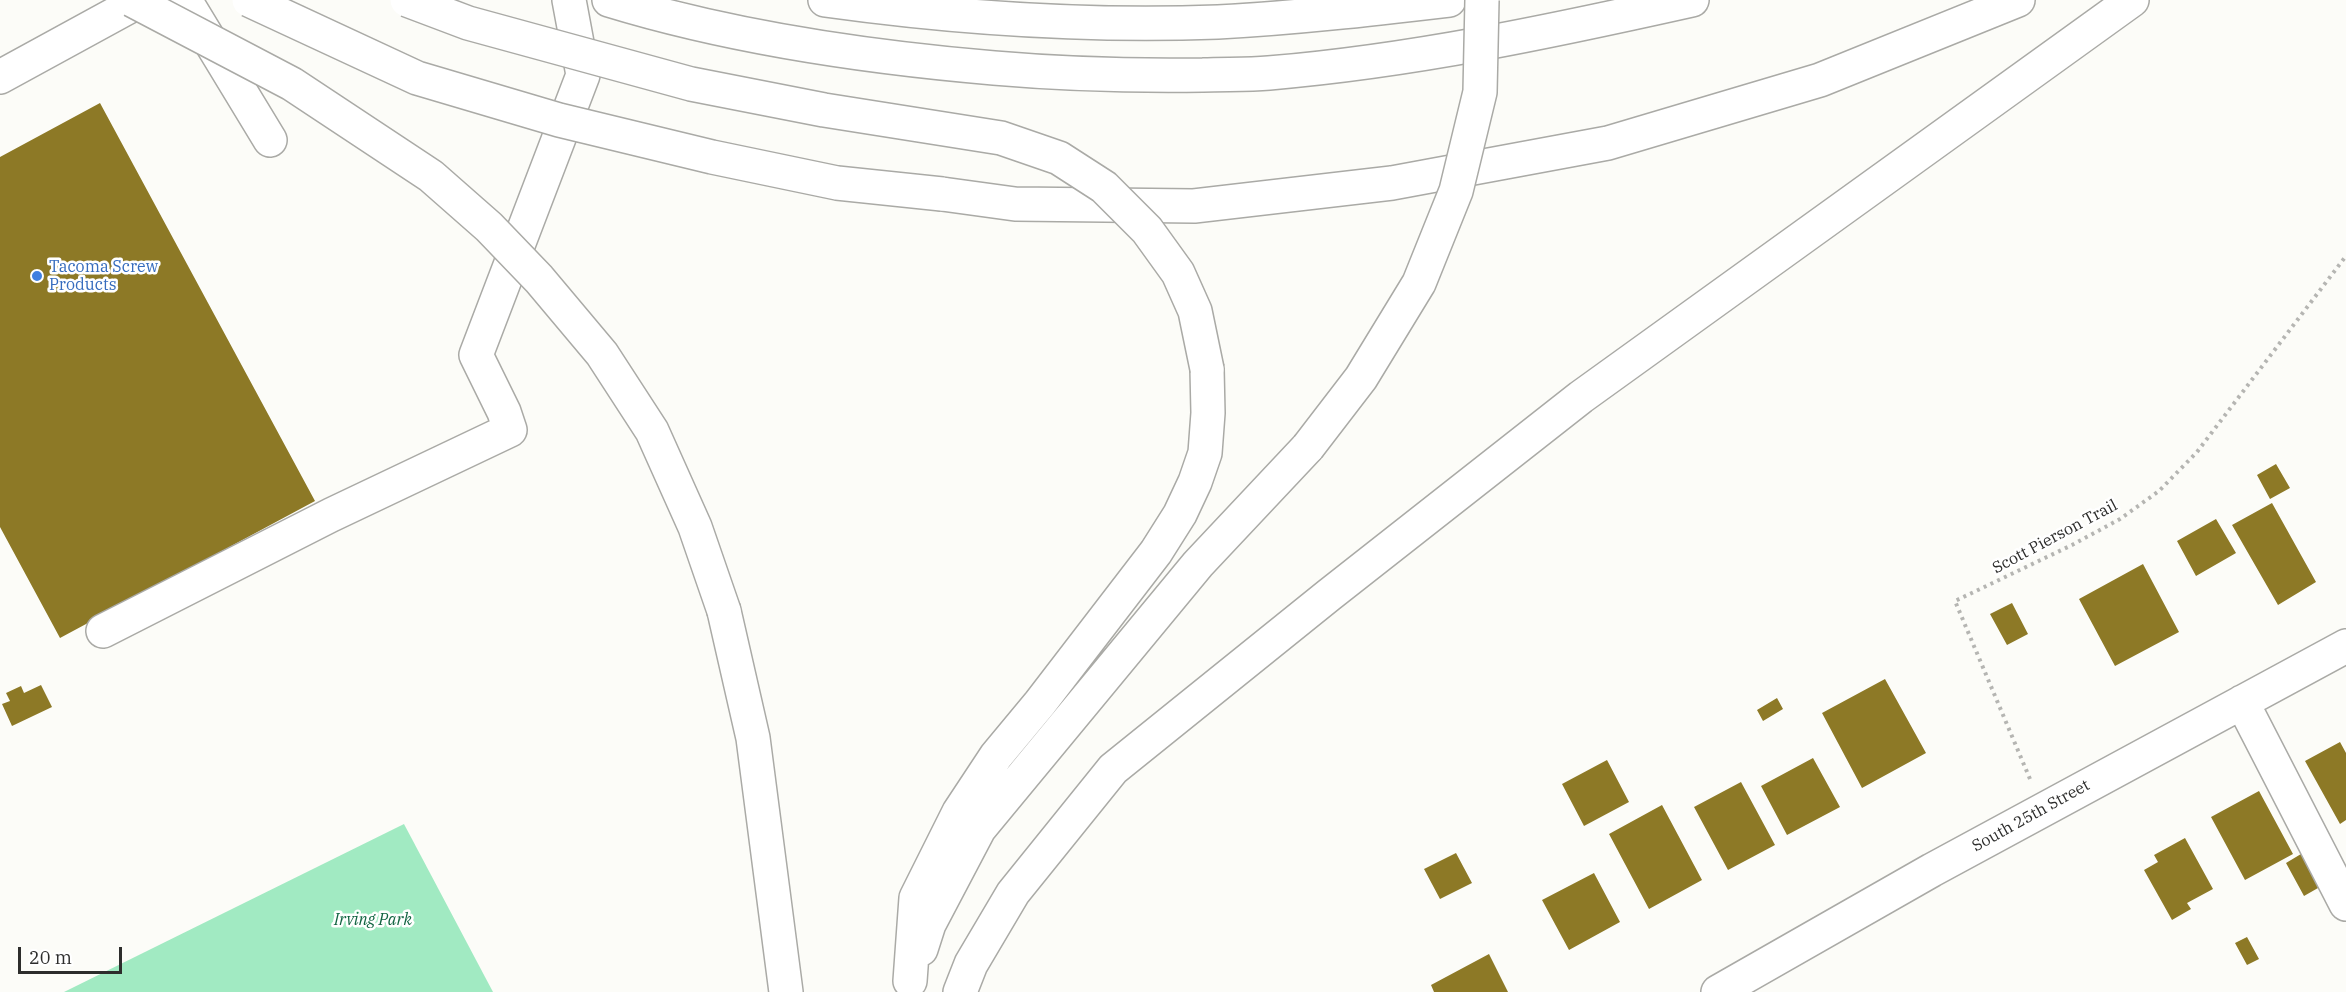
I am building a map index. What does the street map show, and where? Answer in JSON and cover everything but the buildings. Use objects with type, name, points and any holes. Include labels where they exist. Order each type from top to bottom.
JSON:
[{"type":"main road","points":[[132,0],[292,84],[431,176],[489,226],[539,279],[602,354],[652,431],[695,527],[724,611],[753,738],[786,992]]},
{"type":"main road","points":[[0,76],[141,0]]},
{"type":"main road","points":[[185,0],[270,140]]},
{"type":"main road","points":[[249,0],[417,78],[559,120],[712,157],[837,183],[1015,204],[1194,207],[1392,183],[1608,143],[1820,80],[2018,0]]},
{"type":"main road","points":[[407,0],[468,23],[691,84],[824,110],[1001,138],[1059,158],[1104,187],[1146,230],[1178,273],[1195,311],[1207,369],[1208,413],[1204,453],[1195,482],[1180,514],[1156,552],[1040,703],[996,756],[959,812],[915,898],[908,986]]},
{"type":"main road","points":[[103,631],[332,514],[510,430],[504,412],[476,355],[584,75],[569,0]]},
{"type":"main road","points":[[609,0],[645,11],[816,48],[932,63],[1074,75],[1267,73],[1365,62],[1560,29],[1692,0]]},
{"type":"main road","points":[[825,0],[915,12],[1073,22],[1218,22],[1343,13],[1449,0]]},
{"type":"main road","points":[[908,986],[929,924],[979,829],[1198,564],[1308,447],[1361,378],[1419,283],[1456,191],[1480,92],[1482,0]]},
{"type":"main road","points":[[960,992],[971,964],[1013,893],[1113,769],[1329,595],[1581,398],[2132,0]]},
{"type":"main road","name":"South 25th Street","points":[[1718,992],[1829,927],[2043,809],[2346,646]]},
{"type":"main road","points":[[2242,702],[2346,904]]},
{"type":"path","name":"Scott Pierson Trail","points":[[2043,809],[1955,602],[2120,519],[2159,491],[2197,452],[2346,256]]},
{"type":"green space","name":"Irving Park","points":[[404,824],[493,992],[64,992]]},
{"type":"place","name":"Tacoma Screw Products","points":[[37,276]]}]
